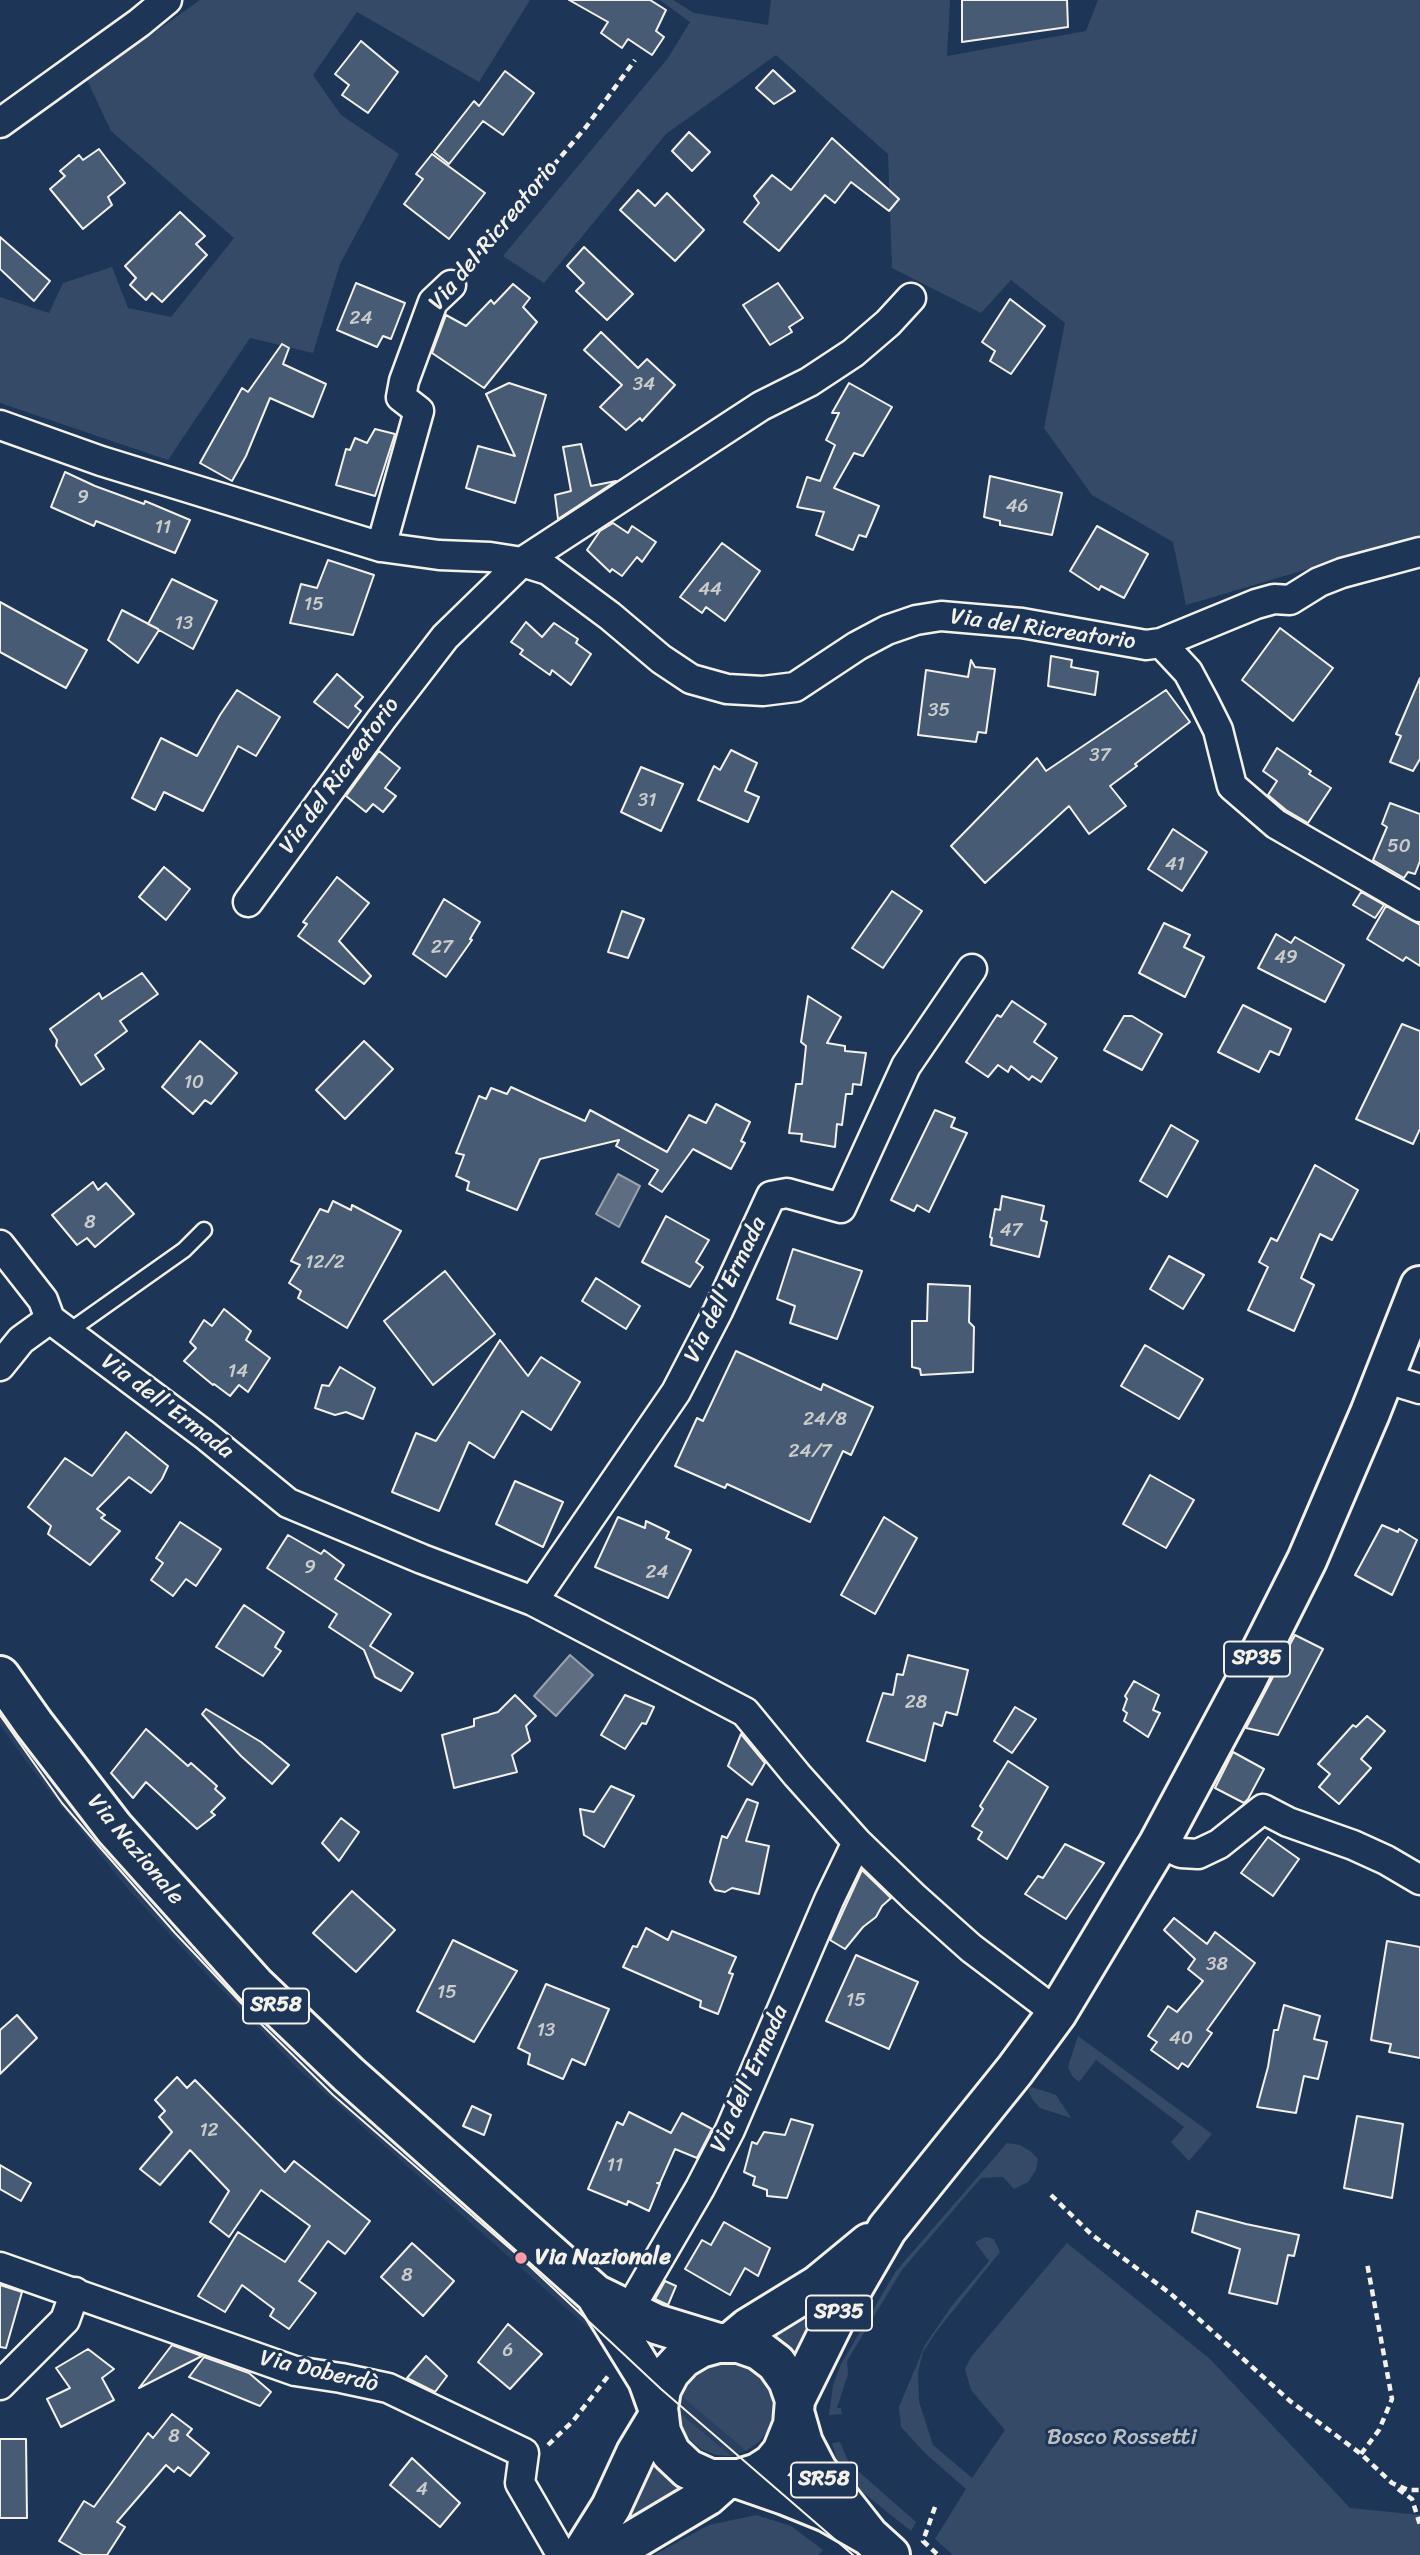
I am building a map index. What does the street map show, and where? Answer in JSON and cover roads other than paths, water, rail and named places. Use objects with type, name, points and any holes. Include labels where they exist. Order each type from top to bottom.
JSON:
[{"type":"main road","name":"SP35","points":[[795,2408],[836,2318],[887,2229],[1015,2070],[1057,2013],[1159,1843],[1307,1560],[1420,1286]]},
{"type":"main road","name":"Via Nazionale","points":[[0,1676],[114,1828],[255,1984],[348,2074],[595,2294],[643,2371],[658,2412],[661,2432],[671,2453],[688,2469],[710,2479],[732,2479],[827,2512],[880,2545]]},
{"type":"main road","name":"SP35","points":[[724,2343],[818,2285],[887,2229]]},
{"type":"main road","name":"Via Nazionale","points":[[595,2294],[656,2324],[724,2343],[739,2343],[759,2350],[776,2363],[788,2381],[803,2443],[817,2470],[880,2545]]},
{"type":"main road","points":[[581,2555],[611,2507],[658,2412],[661,2389],[670,2372],[691,2353],[724,2343]]},
{"type":"main road","name":"SR58","points":[[732,2479],[758,2473],[772,2464],[782,2452],[795,2408]]},
{"type":"main road","points":[[608,2555],[732,2479]]},
{"type":"street","points":[[0,123],[167,0]]},
{"type":"street","name":"Via del Ricreatorio","points":[[381,547],[419,411],[401,397],[404,381],[433,302],[452,285]]},
{"type":"street","name":"Via del Ricreatorio","points":[[248,902],[444,637],[522,562],[761,406],[809,382],[853,353],[888,323],[911,298]]},
{"type":"street","name":"Via del Ricreatorio","points":[[0,425],[101,461],[381,547],[439,555],[490,557],[522,562],[548,570],[610,616],[661,659],[691,679],[727,689],[763,691],[794,687],[887,630],[916,620],[941,616],[1022,623],[1146,645],[1161,643],[1256,604],[1274,599],[1290,600],[1319,582],[1342,573],[1420,552]]},
{"type":"street","name":"Via del Ricreatorio","points":[[1161,643],[1188,672],[1218,730],[1232,786],[1276,824],[1420,907]]},
{"type":"street","name":"Via dell'Ermada","points":[[533,1601],[676,1392],[718,1311],[771,1196],[787,1193],[841,1208],[906,1066],[972,969]]},
{"type":"street","name":"Via dell'Ermada","points":[[0,1245],[43,1300],[59,1326],[205,1435],[288,1503],[422,1559],[533,1601],[746,1712],[797,1775],[857,1842],[971,1948],[1057,2013]]},
{"type":"street","points":[[0,1366],[21,1340],[59,1326]]},
{"type":"street","points":[[1384,1378],[1420,1389]]},
{"type":"street","points":[[1159,1843],[1181,1853],[1198,1854],[1219,1844],[1263,1809],[1288,1822],[1353,1845],[1420,1880]]},
{"type":"street","name":"Via dell'Ermada","points":[[629,2310],[700,2188],[730,2130],[829,1900],[857,1842]]},
{"type":"street","name":"Via Doberdò","points":[[0,2266],[295,2371],[388,2388],[524,2453],[520,2483],[556,2547],[565,2555]]},
{"type":"street","points":[[0,2385],[65,2320],[75,2292]]},
{"type":"lane","points":[[59,1326],[184,1250],[204,1230]]},
{"type":"tram line","points":[[0,1715],[62,1803],[97,1844],[175,1933],[333,2095],[521,2258],[661,2389],[853,2555]]},
{"type":"place","name":"Via Nazionale","points":[[521,2258]]},
{"type":"park label","name":"Bosco Rossetti","points":[[1122,2438]]}]
